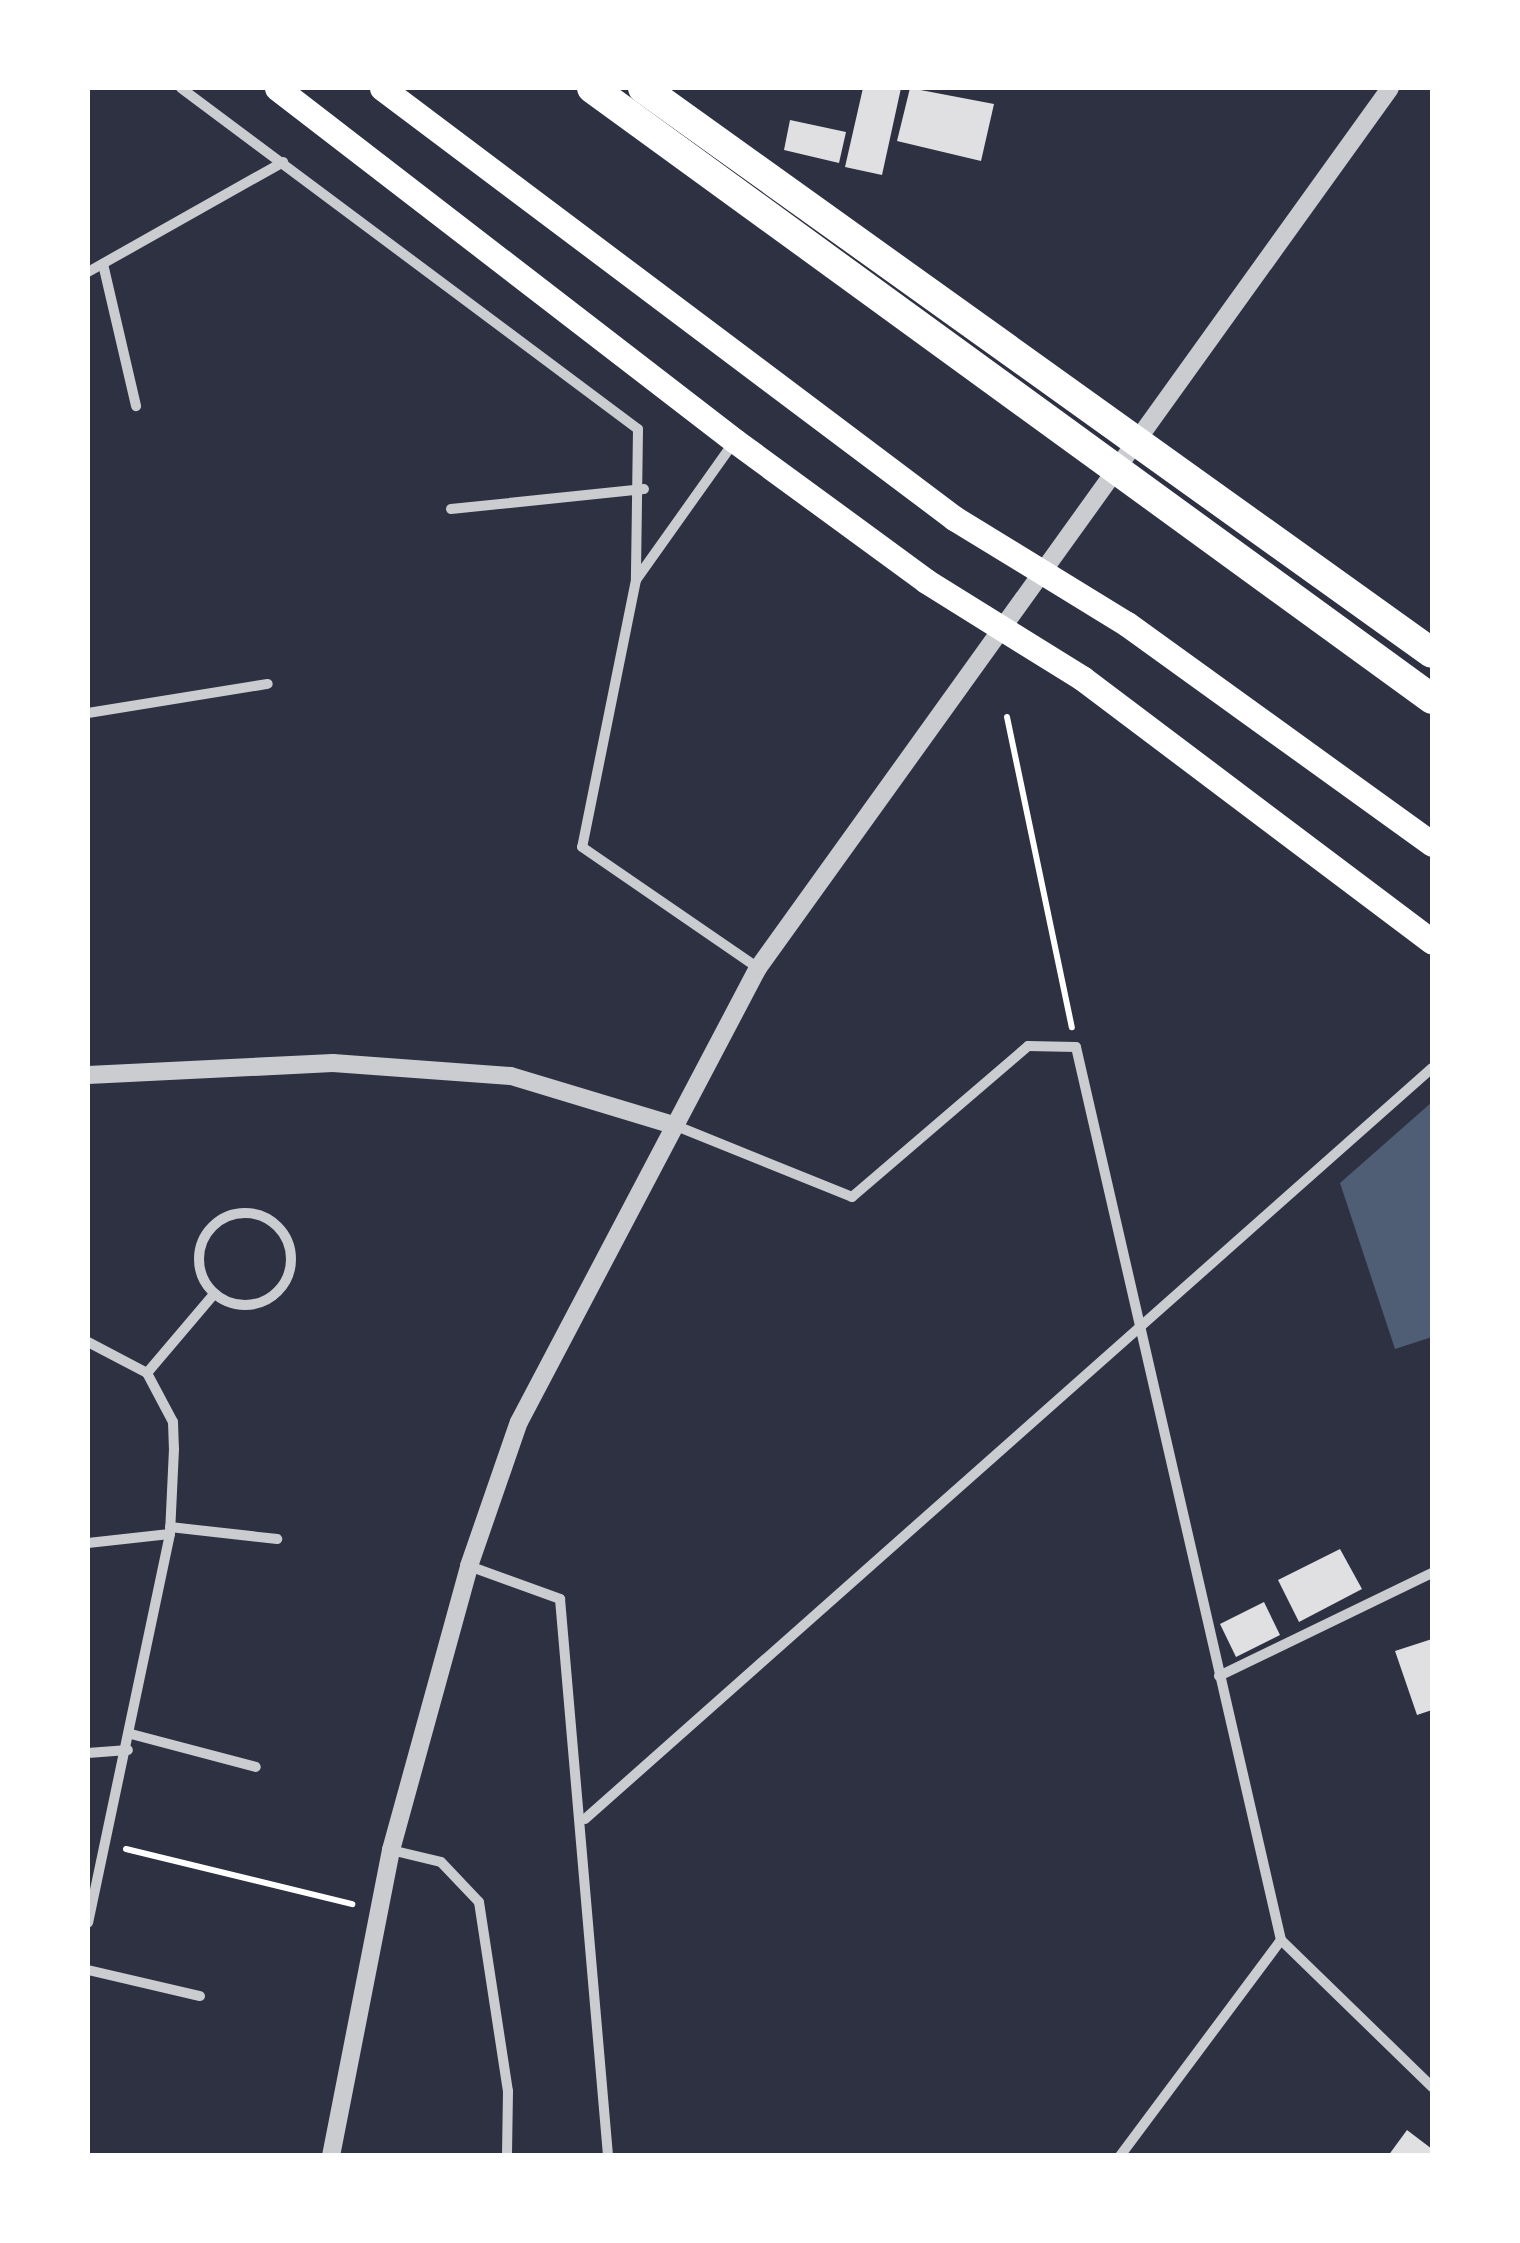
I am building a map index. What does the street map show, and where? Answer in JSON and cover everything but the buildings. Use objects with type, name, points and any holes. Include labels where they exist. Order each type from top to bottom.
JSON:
[{"type":"highway","points":[[592,88],[1432,699]]},
{"type":"highway","points":[[643,88],[1432,653]]},
{"type":"main road","points":[[278,88],[735,442],[1001,631],[1082,678],[1432,942]]},
{"type":"main road","points":[[382,88],[954,518],[1046,571],[1432,844]]},
{"type":"street","points":[[181,88],[638,429],[644,489],[636,580],[582,847],[758,968]]},
{"type":"street","points":[[332,2156],[391,1850],[468,1566],[519,1422],[758,968],[1390,88]]},
{"type":"street","points":[[88,272],[282,162]]},
{"type":"street","points":[[103,264],[136,406]]},
{"type":"street","points":[[636,580],[735,442]]},
{"type":"street","points":[[451,509],[644,489]]},
{"type":"street","points":[[88,713],[268,684]]},
{"type":"street","points":[[88,1075],[333,1063],[511,1076],[673,1125],[852,1197],[1028,1046],[1076,1047],[1136,1331],[1281,1940],[1432,2087]]},
{"type":"street","points":[[585,1819],[1432,1068]]},
{"type":"street","points":[[249,1212],[278,1226],[290,1270],[273,1296],[244,1306],[214,1294],[199,1270],[210,1228],[249,1212]]},
{"type":"street","points":[[147,1373],[214,1294]]},
{"type":"street","points":[[88,1342],[147,1373],[173,1422],[170,1530],[128,1750],[101,1843],[88,1922]]},
{"type":"street","points":[[88,1543],[170,1530],[277,1539]]},
{"type":"street","points":[[468,1566],[560,1600],[585,1819],[608,2156]]},
{"type":"street","points":[[1219,1676],[1432,1573]]},
{"type":"street","points":[[131,1734],[256,1767]]},
{"type":"street","points":[[88,1753],[128,1750]]},
{"type":"street","points":[[391,1850],[441,1862],[480,1902],[508,2091],[507,2156]]},
{"type":"street","points":[[1120,2156],[1281,1940]]},
{"type":"street","points":[[88,1970],[200,1996]]},
{"type":"path","points":[[1007,717],[1076,1047]]},
{"type":"path","points":[[101,1843],[377,1910]]},
{"type":"water","points":[[1432,1102],[1432,1337],[1395,1349],[1340,1183]]}]
